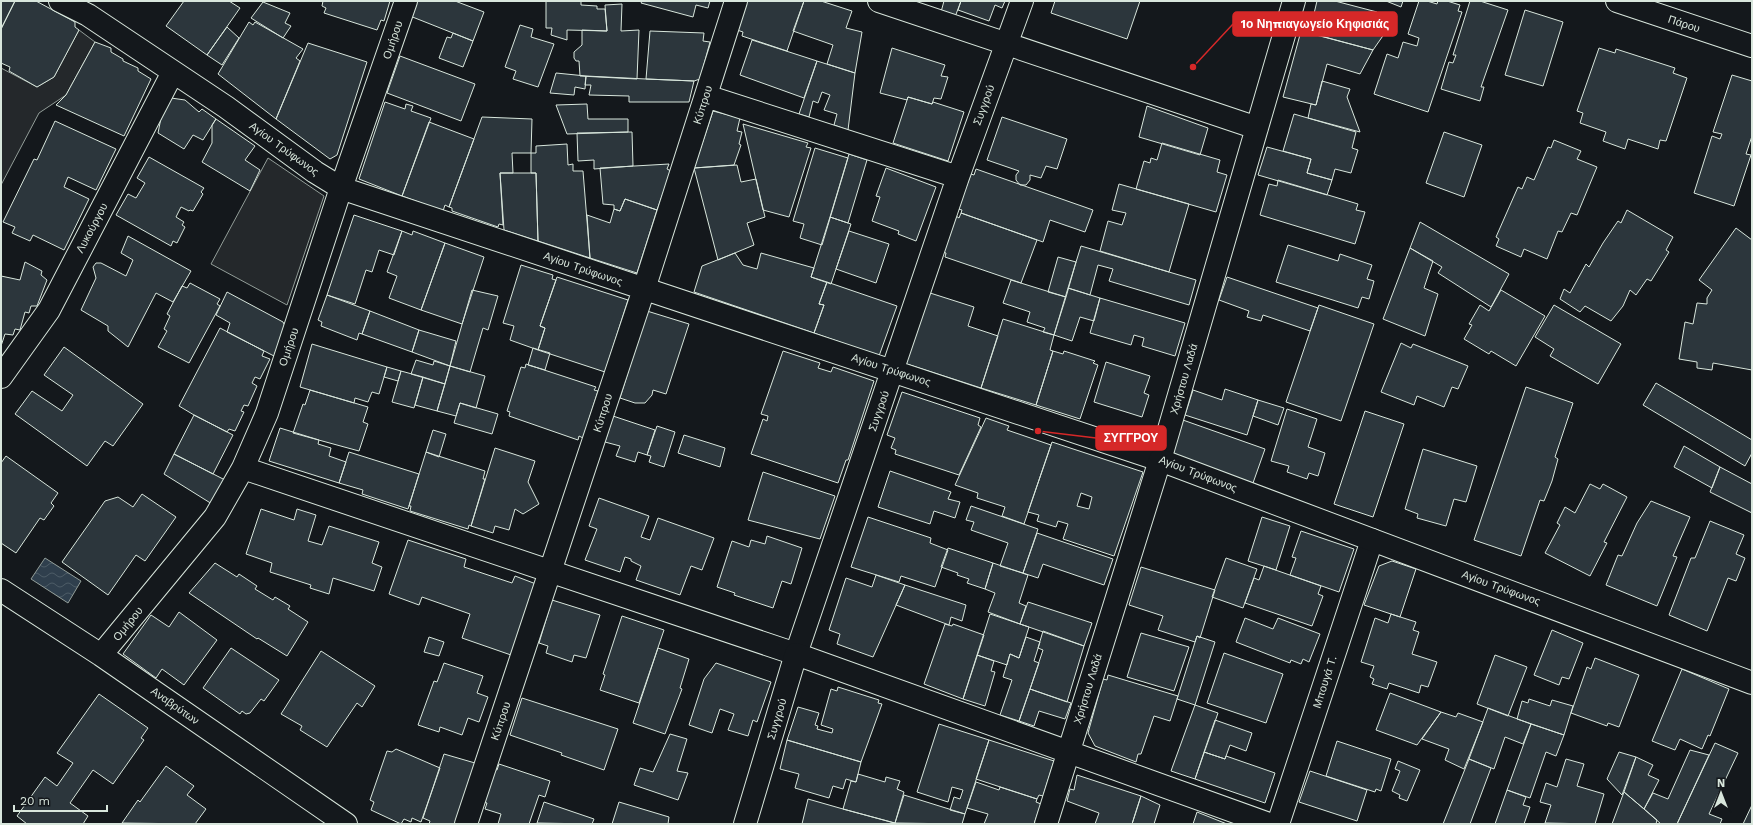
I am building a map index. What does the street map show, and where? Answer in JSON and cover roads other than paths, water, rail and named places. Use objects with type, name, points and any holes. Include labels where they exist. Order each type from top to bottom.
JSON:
[{"type":"street","name":"Αγίου Τρύφωνος","points":[[60,1],[88,15],[226,107],[315,172],[341,188],[644,290],[1160,460],[1752,683]]},
{"type":"street","name":"Ομήρου","points":[[101,656],[215,517],[243,468],[267,413],[341,188],[406,1]]},
{"type":"street","name":"Κύπρου","points":[[466,824],[644,290],[736,1]]},
{"type":"street","points":[[879,1],[1257,128]]},
{"type":"street","name":"Συγγρού","points":[[745,824],[796,654],[958,177],[1022,1]]},
{"type":"street","name":"Χρήστου Λαδά","points":[[1046,824],[1160,460],[1294,1]]},
{"type":"street","name":"Πάρου","points":[[1617,1],[1752,46]]},
{"type":"street","name":"Λυκούργου","points":[[1,378],[49,310],[173,72]]},
{"type":"street","points":[[706,96],[958,177]]},
{"type":"street","points":[[243,468],[796,654],[1269,824]]},
{"type":"street","name":"Μπουγά Τ.","points":[[1278,824],[1372,540]]},
{"type":"street","name":"Αναβρύτων","points":[[1,590],[101,656],[346,824]]},
{"type":"water","points":[[45,558],[81,581],[68,603],[31,579]]},
{"type":"place","name":"1ο Νηπιαγωγείο Κηφισιάς","points":[[1193,67]]},
{"type":"place","name":"ΣΥΓΓΡΟΥ","points":[[1038,431]]}]
